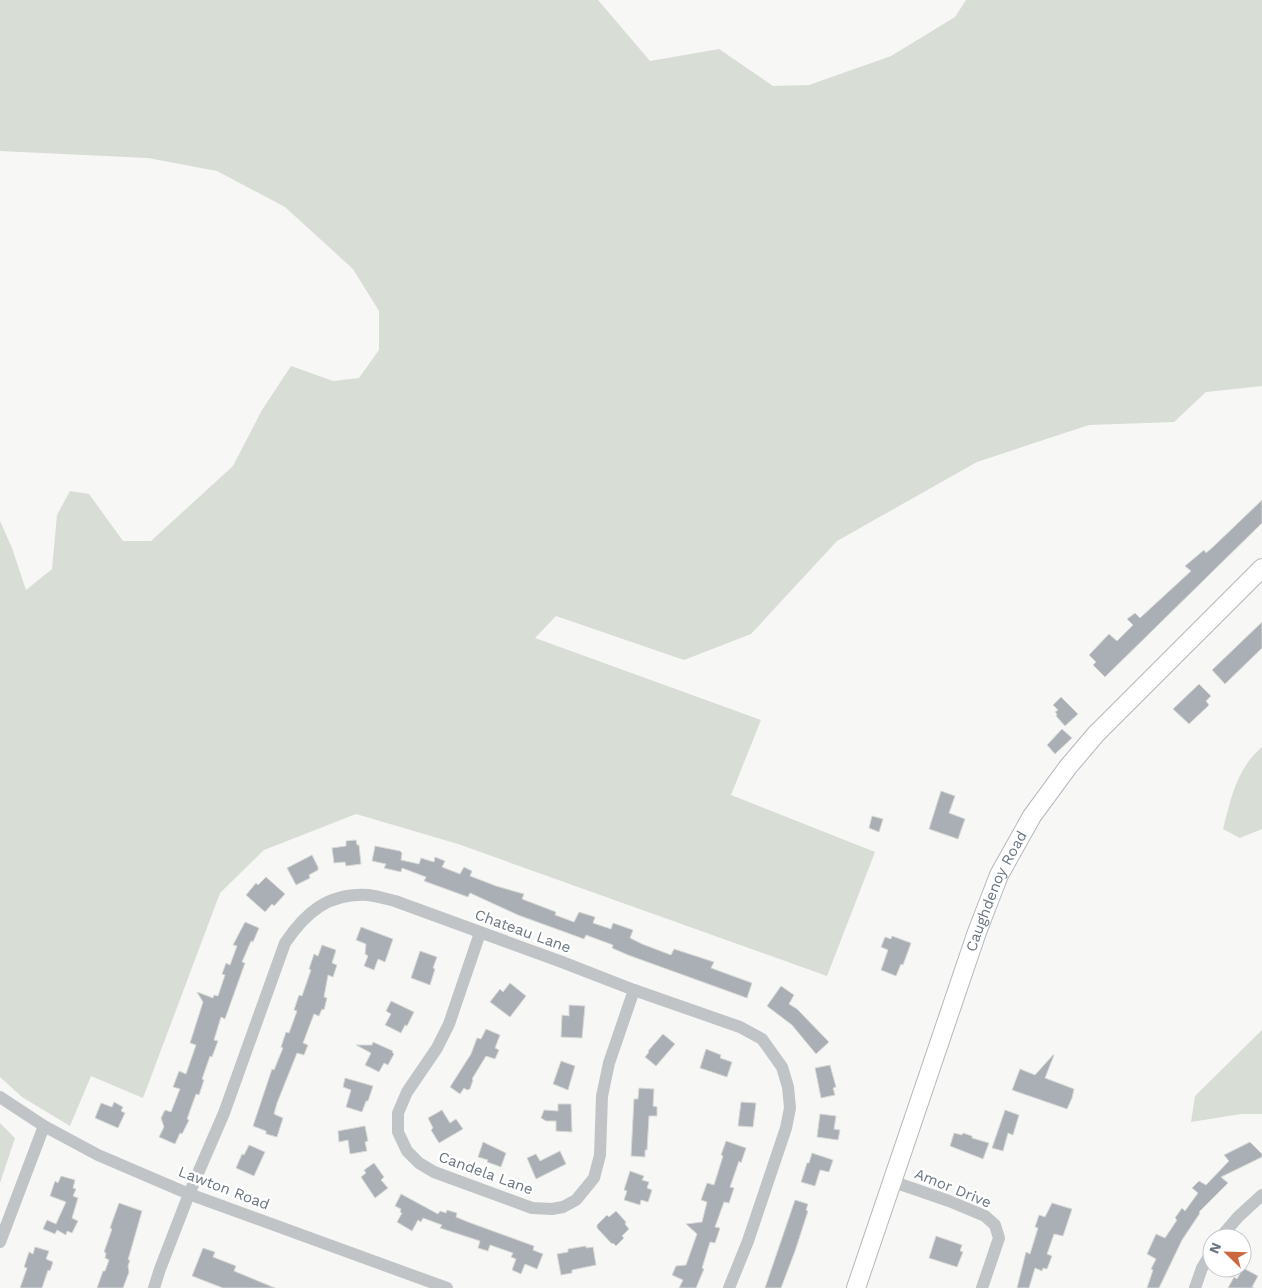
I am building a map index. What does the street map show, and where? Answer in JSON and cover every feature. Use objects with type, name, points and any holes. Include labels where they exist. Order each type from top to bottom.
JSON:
[{"type":"street","name":"Caughdenoy Road","points":[[856,1288],[980,924],[999,875],[1032,816],[1068,767],[1096,734],[1262,568]]},
{"type":"street","name":"Chateau Lane","points":[[154,1288],[189,1194],[224,1113],[285,943],[299,923],[331,900],[343,896],[369,895],[395,901],[634,990],[740,1027],[762,1039],[782,1067],[788,1087],[790,1108],[786,1128],[748,1241],[729,1288]]},
{"type":"street","name":"Candela Lane","points":[[480,933],[449,1024],[437,1048],[407,1092],[398,1113],[398,1132],[407,1150],[419,1163],[434,1172],[532,1208],[564,1207],[576,1200],[594,1178],[600,1155],[602,1096],[609,1063],[634,990]]},
{"type":"street","name":"Lawton Road","points":[[0,1097],[44,1126],[98,1155],[189,1194],[447,1288]]},
{"type":"street","points":[[0,1242],[44,1126]]},
{"type":"street","name":"Amor Drive","points":[[891,1181],[985,1216],[995,1225],[999,1238],[982,1288]]},
{"type":"street","points":[[1229,1228],[1262,1195]]},
{"type":"street","points":[[1195,1288],[1202,1268]]},
{"type":"shaded area","points":[[0,0],[598,0],[650,61],[719,49],[773,86],[809,85],[891,56],[955,17],[966,0],[1262,0],[1262,386],[1206,392],[1174,422],[1089,425],[977,462],[837,541],[751,634],[684,660],[556,616],[535,638],[761,720],[731,795],[875,852],[827,976],[458,844],[356,814],[264,850],[220,893],[143,1098],[91,1076],[70,1126],[22,1097],[0,1077],[0,521],[12,548],[26,590],[52,569],[57,515],[70,491],[89,494],[123,541],[151,541],[233,466],[262,410],[291,366],[333,381],[359,378],[379,350],[379,311],[353,269],[285,207],[217,171],[148,158],[0,151]]},
{"type":"shaded area","points":[[1262,747],[1262,829],[1240,838],[1223,829],[1236,784],[1246,764]]},
{"type":"shaded area","points":[[1262,1030],[1262,1114],[1241,1114],[1191,1122],[1195,1096]]},
{"type":"shaded area","points":[[0,1123],[15,1138],[0,1183]]},
{"type":"building","points":[[1262,500],[1262,523],[1105,677],[1093,665],[1096,662],[1089,655],[1109,634],[1117,641],[1133,625],[1127,619],[1135,613],[1140,618],[1191,571],[1185,566],[1204,550],[1206,553],[1213,547]]},
{"type":"building","points":[[1262,622],[1262,648],[1225,684],[1212,670]]},
{"type":"building","points":[[1199,684],[1211,696],[1206,701],[1209,705],[1189,724],[1173,709]]},
{"type":"building","points":[[1061,697],[1078,714],[1065,726],[1056,716],[1055,712],[1058,710],[1053,705]]},
{"type":"building","points":[[1062,729],[1072,738],[1055,754],[1047,745]]},
{"type":"building","points":[[941,791],[955,796],[949,813],[965,819],[958,839],[929,829]]},
{"type":"building","points":[[872,816],[883,819],[879,832],[869,828]]},
{"type":"building","points":[[356,840],[357,845],[359,845],[361,864],[346,866],[345,862],[334,863],[332,848],[346,846],[346,841]]},
{"type":"building","points":[[375,846],[400,851],[402,853],[401,860],[419,864],[421,858],[434,862],[435,857],[445,861],[442,867],[460,874],[464,867],[472,871],[470,876],[524,894],[522,899],[556,912],[555,915],[574,922],[579,912],[595,917],[593,923],[611,929],[613,923],[633,930],[630,938],[671,955],[674,949],[714,962],[711,968],[752,983],[747,998],[628,955],[612,948],[613,945],[586,935],[584,939],[518,915],[470,893],[468,897],[424,881],[426,877],[402,868],[401,872],[384,868],[386,864],[372,861]]},
{"type":"building","points":[[312,855],[318,870],[309,875],[310,878],[296,885],[287,868]]},
{"type":"building","points":[[266,877],[285,894],[274,906],[272,904],[265,912],[246,895],[256,883],[258,885]]},
{"type":"building","points":[[245,922],[259,928],[242,962],[245,963],[225,1019],[221,1017],[214,1040],[218,1041],[212,1057],[210,1056],[199,1095],[196,1094],[187,1119],[189,1120],[175,1144],[159,1137],[164,1127],[161,1118],[165,1110],[171,1112],[180,1089],[173,1087],[179,1071],[186,1074],[196,1045],[190,1043],[203,1002],[197,992],[213,998],[214,995],[218,996],[225,975],[222,974],[226,963],[230,965],[237,946],[233,945]]},
{"type":"building","points":[[361,927],[393,939],[385,962],[378,959],[374,970],[364,966],[368,956],[365,954],[366,944],[356,940]]},
{"type":"building","points":[[892,936],[911,943],[903,965],[901,964],[896,976],[881,970],[888,950],[881,947],[885,937],[891,939]]},
{"type":"building","points":[[322,945],[336,950],[332,963],[337,965],[333,977],[328,975],[324,997],[327,998],[324,1010],[322,1009],[319,1016],[314,1014],[303,1043],[308,1045],[304,1055],[297,1053],[277,1103],[274,1114],[283,1118],[277,1137],[266,1134],[266,1131],[253,1126],[272,1069],[274,1070],[283,1048],[281,1047],[286,1032],[289,1033],[297,1011],[294,1010],[299,995],[302,996],[311,970],[309,969],[314,954],[318,956]]},
{"type":"building","points":[[420,951],[437,957],[430,985],[411,978]]},
{"type":"building","points":[[510,983],[526,996],[510,1017],[490,1002],[500,989],[503,992]]},
{"type":"building","points":[[781,986],[794,995],[789,1004],[797,1009],[829,1042],[816,1054],[792,1025],[767,1006]]},
{"type":"building","points":[[391,1001],[414,1012],[401,1033],[385,1025],[391,1014],[386,1011]]},
{"type":"building","points":[[569,1005],[585,1006],[582,1038],[561,1037],[562,1015],[569,1016]]},
{"type":"building","points":[[486,1029],[500,1035],[495,1048],[499,1050],[495,1059],[486,1056],[472,1079],[470,1089],[464,1088],[460,1094],[450,1087],[471,1054],[477,1038],[481,1039]]},
{"type":"building","points":[[663,1034],[675,1044],[656,1066],[645,1057]]},
{"type":"building","points":[[373,1042],[393,1051],[394,1054],[388,1065],[384,1063],[379,1072],[365,1065],[371,1053],[356,1045],[372,1045]]},
{"type":"building","points":[[706,1049],[721,1055],[720,1058],[732,1062],[727,1077],[700,1068]]},
{"type":"building","points":[[1053,1055],[1045,1078],[1074,1089],[1067,1109],[1012,1090],[1020,1069],[1035,1075]]},
{"type":"building","points":[[561,1061],[575,1066],[568,1090],[553,1084]]},
{"type":"building","points":[[830,1065],[836,1087],[833,1088],[835,1095],[821,1098],[815,1068]]},
{"type":"building","points":[[345,1078],[373,1086],[362,1112],[346,1107],[351,1090],[343,1087]]},
{"type":"building","points":[[639,1088],[654,1089],[653,1106],[657,1107],[657,1116],[649,1116],[645,1157],[631,1156],[634,1099],[638,1099]]},
{"type":"building","points":[[114,1102],[123,1107],[121,1111],[125,1113],[118,1128],[95,1118],[101,1103],[112,1107]]},
{"type":"building","points":[[741,1102],[756,1103],[753,1127],[738,1126]]},
{"type":"building","points":[[558,1104],[571,1104],[572,1132],[556,1131],[556,1121],[546,1121],[541,1118],[544,1110],[558,1111]]},
{"type":"building","points":[[442,1110],[450,1123],[456,1119],[463,1129],[439,1143],[431,1130],[433,1128],[428,1118]]},
{"type":"building","points":[[1005,1110],[1019,1115],[1013,1135],[1008,1133],[1003,1151],[992,1148]]},
{"type":"building","points":[[820,1114],[836,1116],[834,1129],[840,1130],[838,1140],[817,1137]]},
{"type":"building","points":[[365,1126],[368,1141],[365,1142],[367,1151],[350,1154],[348,1140],[339,1142],[338,1131]]},
{"type":"building","points":[[954,1133],[962,1135],[963,1133],[989,1143],[983,1159],[950,1146]]},
{"type":"building","points":[[726,1141],[746,1148],[741,1163],[739,1161],[730,1187],[734,1188],[729,1203],[724,1202],[715,1227],[720,1228],[715,1243],[710,1242],[702,1268],[704,1269],[696,1288],[679,1288],[683,1280],[672,1275],[676,1266],[686,1265],[697,1234],[686,1224],[702,1222],[707,1202],[701,1200],[707,1183],[714,1185]]},
{"type":"building","points":[[483,1142],[506,1153],[501,1167],[478,1157]]},
{"type":"building","points":[[1250,1142],[1262,1154],[1262,1157],[1221,1177],[1228,1183],[1199,1212],[1182,1240],[1159,1288],[1147,1288],[1153,1270],[1151,1269],[1156,1259],[1147,1254],[1156,1234],[1165,1238],[1177,1220],[1175,1218],[1182,1208],[1185,1211],[1198,1193],[1192,1188],[1199,1181],[1206,1185],[1229,1161],[1224,1155]]},
{"type":"building","points":[[249,1145],[265,1152],[254,1176],[236,1168],[242,1154],[244,1155]]},
{"type":"building","points":[[560,1151],[566,1164],[536,1179],[527,1158],[536,1154],[540,1161]]},
{"type":"building","points":[[812,1153],[833,1160],[829,1172],[820,1170],[815,1186],[801,1182]]},
{"type":"building","points":[[374,1163],[384,1177],[381,1180],[388,1188],[375,1198],[361,1177],[366,1173],[364,1170]]},
{"type":"building","points":[[630,1171],[644,1176],[642,1180],[649,1182],[647,1188],[652,1190],[648,1202],[641,1200],[640,1205],[624,1200],[627,1191],[624,1190]]},
{"type":"building","points":[[61,1176],[75,1180],[73,1188],[76,1189],[73,1196],[78,1198],[72,1218],[78,1221],[72,1233],[67,1231],[66,1235],[57,1230],[55,1234],[43,1229],[47,1220],[56,1224],[66,1202],[50,1196],[55,1181],[58,1183]]},
{"type":"building","points":[[401,1194],[438,1214],[440,1211],[446,1213],[447,1210],[457,1213],[456,1217],[534,1246],[533,1250],[543,1254],[537,1269],[525,1264],[521,1274],[512,1270],[516,1259],[511,1257],[513,1253],[490,1245],[488,1251],[478,1248],[480,1241],[440,1228],[442,1225],[423,1218],[421,1222],[418,1220],[412,1231],[397,1222],[402,1213],[400,1212],[401,1209],[395,1206]]},
{"type":"building","points":[[795,1200],[808,1204],[806,1210],[808,1211],[795,1251],[781,1288],[765,1288]]},
{"type":"building","points":[[119,1203],[142,1211],[128,1260],[130,1260],[129,1272],[123,1288],[97,1288],[109,1260],[105,1258],[106,1253],[104,1252]]},
{"type":"building","points":[[1052,1203],[1072,1209],[1063,1236],[1054,1234],[1047,1254],[1052,1256],[1047,1269],[1043,1268],[1042,1271],[1035,1268],[1029,1288],[1017,1288],[1026,1252],[1030,1254],[1038,1228],[1035,1227],[1039,1215],[1045,1217]]},
{"type":"building","points":[[616,1211],[626,1222],[625,1224],[629,1229],[616,1246],[597,1228],[597,1225],[607,1215],[609,1217]]},
{"type":"building","points":[[936,1236],[962,1245],[960,1251],[963,1252],[957,1267],[929,1258]]},
{"type":"building","points":[[586,1246],[586,1248],[593,1247],[596,1265],[572,1270],[572,1273],[561,1275],[557,1254],[568,1252],[568,1249]]},
{"type":"building","points":[[35,1247],[49,1251],[46,1259],[53,1262],[50,1271],[48,1270],[42,1288],[20,1288],[27,1268],[24,1267],[29,1252],[33,1254]]},
{"type":"building","points":[[203,1248],[215,1252],[213,1257],[236,1266],[234,1271],[275,1288],[223,1288],[192,1276]]},
{"type":"building","points":[[1252,1273],[1258,1276],[1252,1287],[1254,1288],[1228,1288],[1233,1278],[1252,1278]]}]
